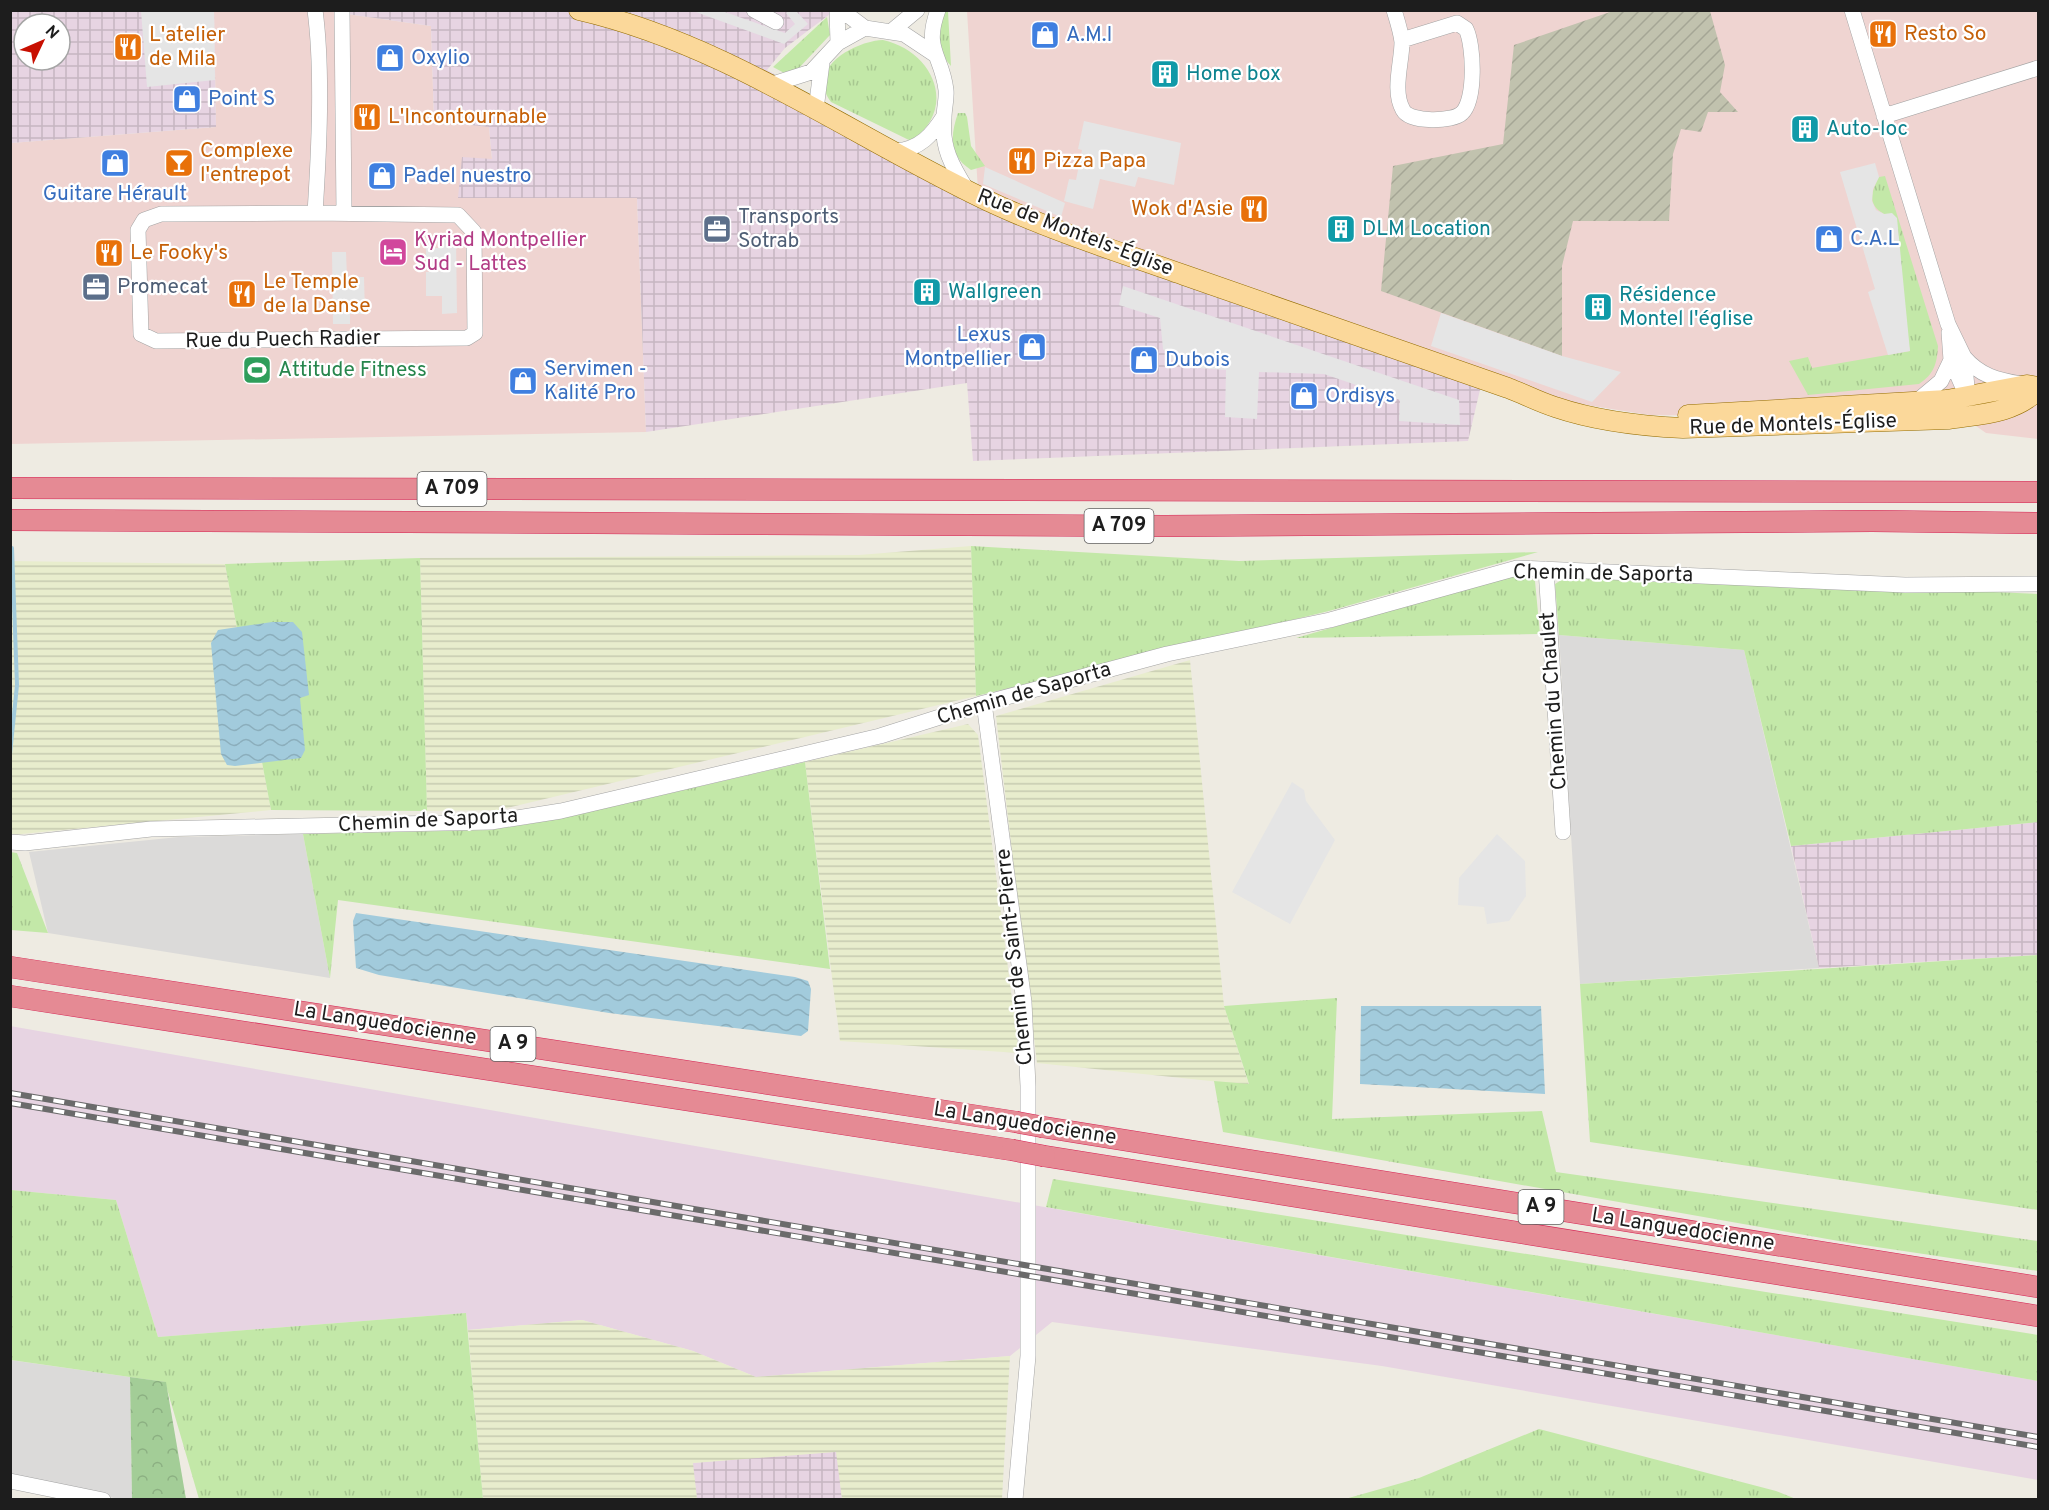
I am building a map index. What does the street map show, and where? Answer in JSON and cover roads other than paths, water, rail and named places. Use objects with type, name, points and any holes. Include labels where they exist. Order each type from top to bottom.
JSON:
[{"type":"highway","name":"A 709","points":[[10,488],[2038,492]]},
{"type":"highway","name":"A 709","points":[[10,520],[1165,526],[1860,521],[2038,523]]},
{"type":"highway","name":"La Languedocienne","points":[[10,966],[1016,1122],[2038,1287]]},
{"type":"highway","name":"La Languedocienne","points":[[10,996],[1012,1150],[2038,1316]]},
{"type":"main road","name":"Rue de Montels-Église","points":[[590,12],[657,35],[770,85],[967,190],[1047,226],[1520,392],[1554,407],[1616,415],[1681,416],[1916,402],[1970,406]]},
{"type":"main road","points":[[1970,406],[2025,403],[2035,387]]},
{"type":"main road","name":"Rue de Montels-Église","points":[[1616,415],[1644,426],[1709,428],[1903,422],[1970,406]]},
{"type":"street","points":[[315,10],[318,37],[318,170],[315,213]]},
{"type":"street","points":[[342,10],[344,212]]},
{"type":"street","points":[[341,29],[354,10]]},
{"type":"street","points":[[754,10],[776,22]]},
{"type":"street","points":[[837,10],[838,43]]},
{"type":"street","points":[[842,10],[865,28]]},
{"type":"street","points":[[893,30],[917,10]]},
{"type":"street","points":[[938,10],[932,28],[934,54],[946,89],[942,140],[967,190]]},
{"type":"street","points":[[1394,10],[1402,40],[1399,92],[1402,110],[1410,118],[1421,120],[1457,117],[1463,113],[1469,105],[1473,50],[1466,29],[1457,23],[1402,40]]},
{"type":"street","points":[[1852,10],[1948,324],[1970,406]]},
{"type":"street","points":[[770,85],[799,78],[822,63],[838,43],[865,28],[893,30],[915,39],[934,54]]},
{"type":"street","points":[[816,109],[822,63]]},
{"type":"street","points":[[1884,116],[2038,68]]},
{"type":"street","points":[[896,151],[913,149],[923,142],[944,116]]},
{"type":"street","name":"Rue du Puech Radier","points":[[315,213],[458,215],[474,232],[475,333],[467,338],[156,341],[141,334],[138,230],[144,220],[160,214],[315,213]]},
{"type":"street","points":[[1957,358],[1989,378],[2035,387]]},
{"type":"street","points":[[1916,402],[1941,381],[1957,358]]},
{"type":"street","name":"Chemin de Saporta","points":[[10,842],[25,843],[151,829],[491,822],[561,811],[880,736],[984,704],[1167,654],[1330,620],[1517,568],[1905,585],[2038,584]]},
{"type":"street","name":"Chemin du Chaulet","points":[[1546,569],[1563,832]]},
{"type":"street","name":"Chemin de Saint-Pierre","points":[[984,704],[1024,1002],[1028,1086],[1028,1356],[1015,1500]]},
{"type":"street","points":[[10,1481],[103,1500]]},
{"type":"water","points":[[272,622],[293,622],[302,632],[309,695],[300,698],[305,750],[301,758],[227,765],[221,754],[211,643],[218,630]]},
{"type":"water","points":[[356,913],[795,977],[808,981],[811,989],[808,1031],[801,1036],[609,1013],[379,975],[356,968],[353,921]]},
{"type":"water","points":[[1361,1006],[1541,1006],[1545,1094],[1360,1084]]},
{"type":"waterway","points":[[10,754],[17,685],[12,548]]},
{"type":"railway","points":[[10,1093],[2038,1437]]},
{"type":"railway","points":[[10,1103],[2038,1447]]},
{"type":"place","name":"Resto So","points":[[1883,34]]},
{"type":"place","name":"A.M.I","points":[[1045,35]]},
{"type":"place","name":"L'atelier de Mila","points":[[128,47]]},
{"type":"place","name":"Oxylio","points":[[390,58]]},
{"type":"place","name":"Home box","points":[[1165,74]]},
{"type":"place","name":"Point S","points":[[187,99]]},
{"type":"place","name":"L'Incontournable","points":[[367,117]]},
{"type":"place","name":"Auto-loc","points":[[1805,129]]},
{"type":"place","name":"Pizza Papa","points":[[1022,161]]},
{"type":"place","name":"Guitare Hérault","points":[[115,163]]},
{"type":"place","name":"Complexe l'entrepot","points":[[179,163]]},
{"type":"place","name":"Padel nuestro","points":[[382,176]]},
{"type":"place","name":"Wok d'Asie","points":[[1254,209]]},
{"type":"place","name":"Transports Sotrab","points":[[717,229]]},
{"type":"place","name":"DLM Location","points":[[1341,229]]},
{"type":"place","name":"C.A.L","points":[[1829,239]]},
{"type":"place","name":"Kyriad Montpellier Sud - Lattes","points":[[393,252]]},
{"type":"place","name":"Le Fooky's","points":[[109,253]]},
{"type":"place","name":"Promecat","points":[[96,287]]},
{"type":"place","name":"Wallgreen","points":[[927,292]]},
{"type":"place","name":"Le Temple de la Danse","points":[[242,294]]},
{"type":"place","name":"Résidence Montel l'église","points":[[1598,307]]},
{"type":"place","name":"Lexus Montpellier","points":[[1032,347]]},
{"type":"place","name":"Dubois","points":[[1144,360]]},
{"type":"place","name":"Attitude Fitness","points":[[257,370]]},
{"type":"place","name":"Servimen - Kalité Pro","points":[[523,381]]},
{"type":"place","name":"Ordisys","points":[[1304,396]]}]
